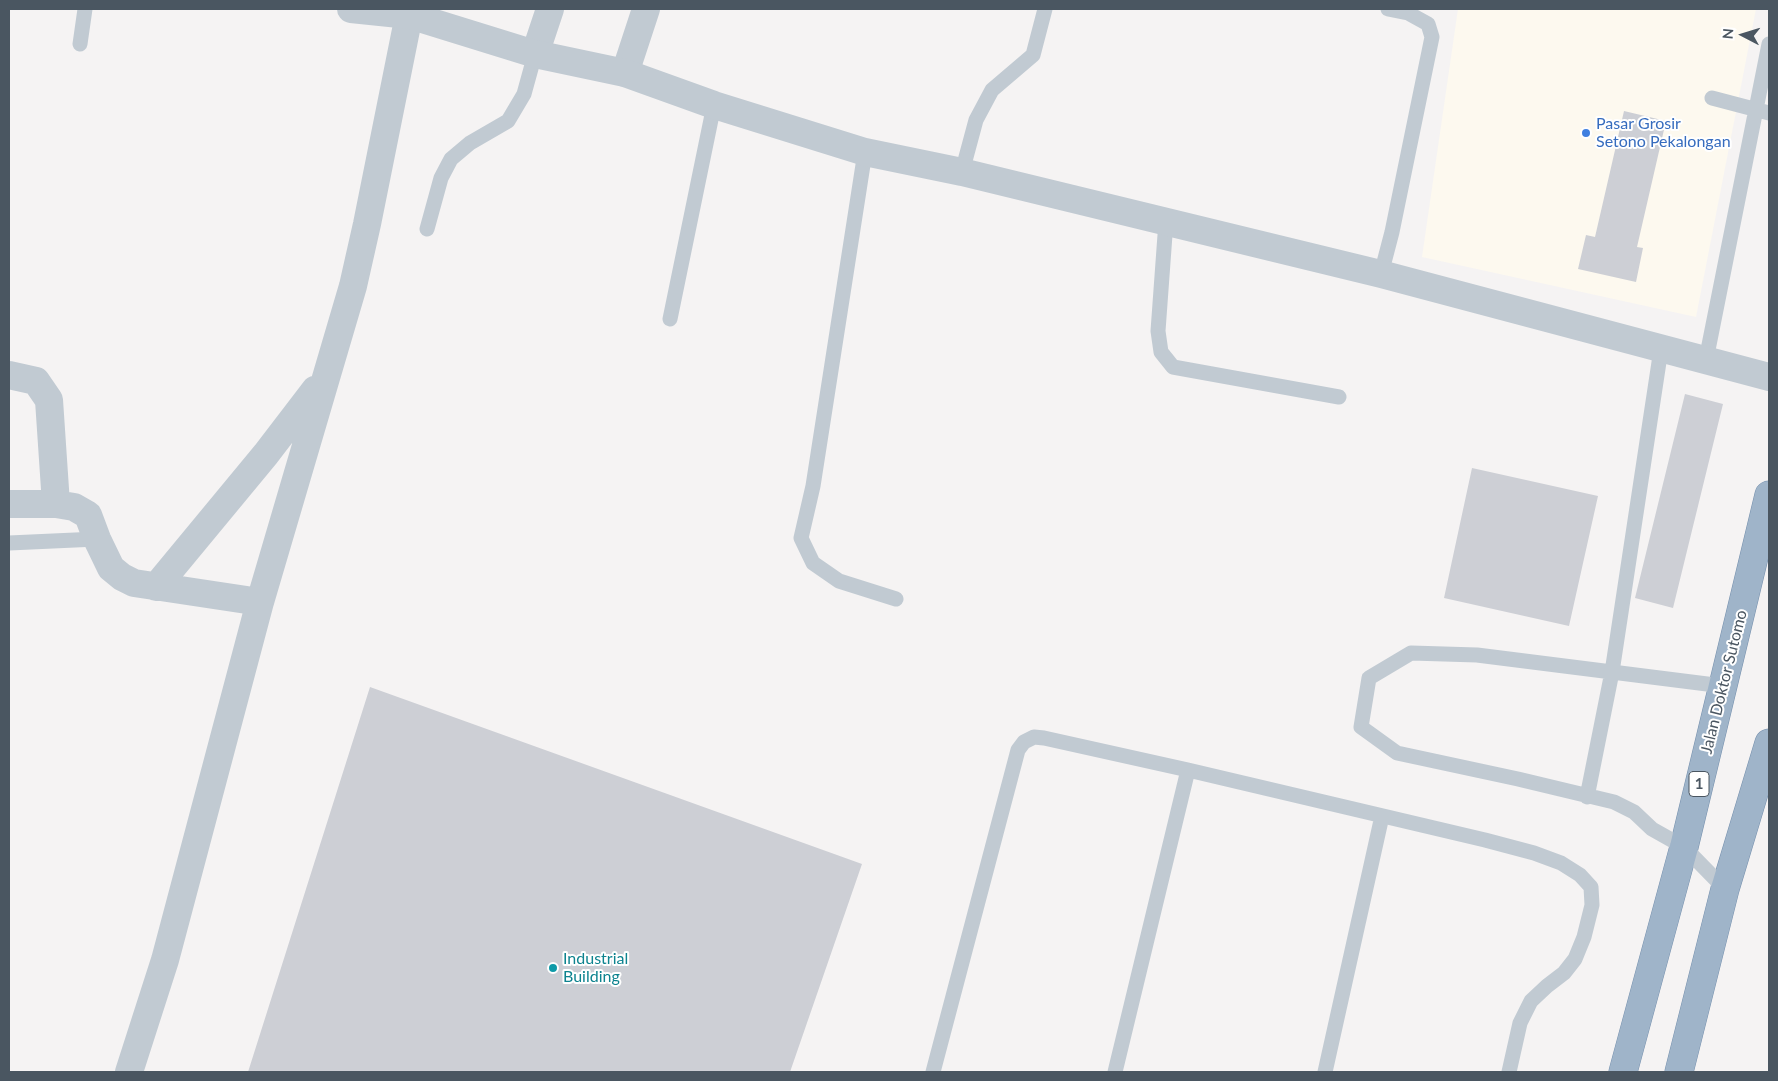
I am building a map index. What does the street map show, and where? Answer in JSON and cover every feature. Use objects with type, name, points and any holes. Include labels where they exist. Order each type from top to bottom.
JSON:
[{"type":"highway","name":"Jalan Doktor Sutomo","points":[[1623,1072],[1684,847],[1769,495]]},
{"type":"highway","points":[[1679,1072],[1725,889],[1765,777],[1769,743]]},
{"type":"street","points":[[351,9],[408,15],[534,54],[625,72],[714,105],[865,152],[962,172],[1381,274],[1769,377]]},
{"type":"street","points":[[534,54],[550,9]]},
{"type":"street","points":[[625,72],[646,9]]},
{"type":"street","points":[[129,1072],[164,960],[260,602],[357,268],[408,15]]},
{"type":"street","points":[[9,375],[36,381],[48,400],[56,504]]},
{"type":"street","points":[[156,587],[266,454],[325,376]]},
{"type":"street","points":[[9,504],[56,504],[74,507],[88,514],[97,539],[111,568],[122,577],[134,583],[260,602]]},
{"type":"lane","points":[[80,44],[85,9]]},
{"type":"lane","points":[[962,172],[976,120],[992,90],[1033,55],[1045,9]]},
{"type":"lane","points":[[1381,274],[1392,232],[1432,37],[1428,24],[1408,13],[1388,9]]},
{"type":"lane","points":[[1706,360],[1763,111],[1769,44]]},
{"type":"lane","points":[[427,229],[441,178],[451,159],[470,143],[508,121],[524,94],[534,54]]},
{"type":"lane","points":[[1712,98],[1763,111]]},
{"type":"lane","points":[[670,319],[714,105]]},
{"type":"lane","points":[[865,152],[813,486],[801,538],[813,563],[838,581],[896,599]]},
{"type":"lane","points":[[1166,221],[1158,332],[1161,352],[1173,367],[1339,397]]},
{"type":"lane","points":[[1587,797],[1612,672],[1661,349]]},
{"type":"lane","points":[[9,542],[97,539]]},
{"type":"lane","points":[[1724,686],[1477,655],[1411,653],[1369,678],[1362,727],[1397,753],[1614,802],[1634,812],[1652,829],[1684,847],[1725,889]]},
{"type":"lane","points":[[933,1072],[1018,750],[1024,742],[1034,738],[1044,738],[1188,770],[1534,853],[1561,863],[1580,875],[1591,887],[1592,905],[1584,937],[1575,960],[1564,973],[1531,1001],[1520,1023],[1508,1072]]},
{"type":"lane","points":[[1115,1072],[1188,770]]},
{"type":"lane","points":[[1325,1072],[1382,816]]},
{"type":"shaded area","name":"Pasar Grosir Setono Pekalongan","points":[[1458,9],[1756,9],[1696,317],[1422,257]]},
{"type":"building","points":[[1624,111],[1666,121],[1637,247],[1643,248],[1636,282],[1578,269],[1586,235],[1595,237]]},
{"type":"building","points":[[1685,394],[1723,404],[1673,608],[1635,598]]},
{"type":"building","points":[[1472,468],[1598,496],[1569,626],[1444,598]]},
{"type":"building","name":"Industrial Building","points":[[370,687],[862,864],[790,1072],[248,1072]]},
{"type":"place","name":"Pasar Grosir Setono Pekalongan","points":[[1586,133]]},
{"type":"place","name":"Industrial Building","points":[[553,968]]}]
